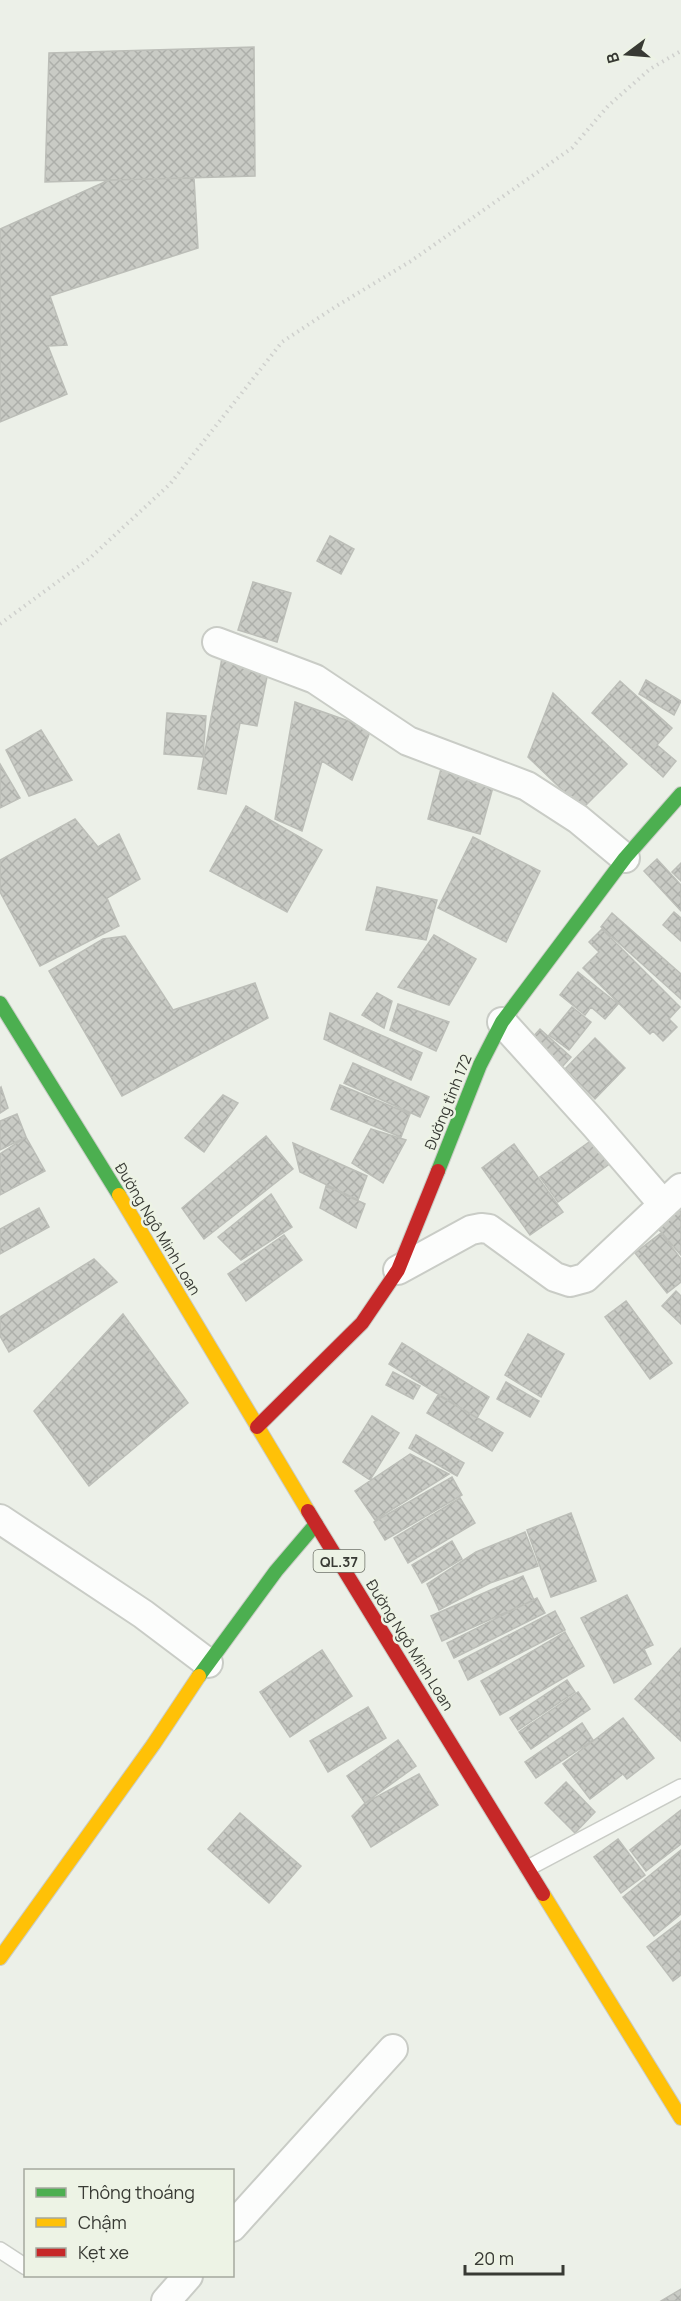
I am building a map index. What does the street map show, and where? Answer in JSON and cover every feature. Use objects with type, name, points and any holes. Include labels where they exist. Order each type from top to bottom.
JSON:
[{"type":"main road","name":"Đường tỉnh 172","points":[[257,1427],[362,1323],[398,1270],[480,1065],[502,1022],[625,858],[681,794]]},
{"type":"main road","name":"Đường Ngô Minh Loan","points":[[0,1003],[88,1143],[257,1427],[681,2118]]},
{"type":"main road","points":[[0,1958],[153,1745],[208,1663],[276,1571],[316,1524]]},
{"type":"street","points":[[217,642],[315,679],[408,741],[527,786],[578,819],[625,858]]},
{"type":"street","points":[[398,1270],[471,1230],[481,1228],[489,1229],[555,1277],[570,1282],[585,1278],[672,1196],[595,1125],[502,1022]]},
{"type":"street","points":[[1,1521],[143,1614],[208,1663]]},
{"type":"street","points":[[234,2225],[393,2049]]},
{"type":"street","points":[[166,2301],[187,2277]]},
{"type":"lane","points":[[528,1868],[681,1787]]},
{"type":"lane","points":[[0,2250],[24,2266]]},
{"type":"path","points":[[0,624],[90,558],[170,484],[282,342],[411,261],[573,148],[608,106],[641,76],[681,51]]},
{"type":"building","points":[[254,47],[255,176],[45,182],[49,53]]},
{"type":"building","points":[[194,178],[198,248],[50,296],[67,345],[48,346],[67,394],[0,422],[0,229],[109,180]]},
{"type":"building","points":[[330,536],[354,549],[341,574],[317,561]]},
{"type":"building","points":[[253,582],[291,593],[277,642],[238,630]]},
{"type":"building","points":[[222,658],[269,667],[257,726],[240,723],[226,794],[198,789]]},
{"type":"building","points":[[646,680],[681,701],[674,715],[639,694]]},
{"type":"building","points":[[620,681],[672,728],[657,745],[676,761],[663,777],[592,713]]},
{"type":"building","points":[[553,693],[627,764],[582,809],[528,757]]},
{"type":"building","points":[[295,702],[371,729],[352,780],[322,761],[302,831],[275,819]]},
{"type":"building","points":[[167,713],[206,716],[203,757],[164,754]]},
{"type":"building","points":[[41,730],[72,780],[29,796],[6,750]]},
{"type":"building","points":[[0,764],[20,798],[0,808]]},
{"type":"building","points":[[442,765],[495,780],[480,834],[428,819]]},
{"type":"building","points":[[246,806],[322,850],[287,912],[210,871]]},
{"type":"building","points":[[75,819],[98,847],[119,834],[140,879],[107,898],[119,926],[40,966],[0,892],[0,860]]},
{"type":"building","points":[[473,837],[540,871],[506,942],[438,908]]},
{"type":"building","points":[[657,859],[681,885],[681,911],[644,871]]},
{"type":"building","points":[[681,863],[681,881],[672,872]]},
{"type":"building","points":[[377,887],[437,900],[426,940],[366,930]]},
{"type":"building","points":[[674,912],[681,918],[681,941],[663,925]]},
{"type":"building","points":[[612,913],[681,974],[681,999],[601,927]]},
{"type":"building","points":[[602,929],[680,1007],[669,1019],[677,1027],[663,1041],[653,1031],[650,1034],[583,968],[599,952],[589,942]]},
{"type":"building","points":[[434,935],[476,959],[449,1005],[398,987]]},
{"type":"building","points":[[125,936],[173,1010],[255,983],[268,1018],[122,1096],[49,971],[103,939]]},
{"type":"building","points":[[578,972],[618,1004],[605,1019],[591,1007],[585,1015],[560,995]]},
{"type":"building","points":[[377,993],[392,1001],[384,1028],[362,1015]]},
{"type":"building","points":[[398,1004],[449,1022],[436,1051],[390,1030]]},
{"type":"building","points":[[572,1007],[591,1022],[569,1050],[549,1035]]},
{"type":"building","points":[[330,1013],[422,1053],[411,1080],[324,1039]]},
{"type":"building","points":[[540,1029],[571,1057],[562,1067],[531,1039]]},
{"type":"building","points":[[595,1038],[625,1068],[595,1099],[565,1069]]},
{"type":"building","points":[[353,1063],[429,1097],[420,1117],[344,1083]]},
{"type":"building","points":[[340,1085],[410,1114],[401,1137],[331,1109]]},
{"type":"building","points":[[0,1088],[8,1108],[0,1113]]},
{"type":"building","points":[[223,1095],[238,1103],[204,1152],[185,1138]]},
{"type":"building","points":[[17,1114],[26,1137],[0,1150],[0,1121]]},
{"type":"building","points":[[371,1129],[406,1140],[383,1183],[352,1163]]},
{"type":"building","points":[[599,1135],[616,1159],[558,1202],[540,1177]]},
{"type":"building","points":[[266,1136],[293,1169],[204,1239],[182,1208]]},
{"type":"building","points":[[26,1137],[45,1171],[0,1195],[0,1154]]},
{"type":"building","points":[[293,1143],[367,1176],[358,1200],[300,1172]]},
{"type":"building","points":[[514,1144],[563,1212],[530,1235],[482,1168]]},
{"type":"building","points":[[326,1186],[365,1204],[356,1228],[320,1208]]},
{"type":"building","points":[[271,1194],[292,1227],[241,1260],[218,1237]]},
{"type":"building","points":[[675,1205],[681,1212],[681,1255],[654,1224]]},
{"type":"building","points":[[39,1208],[49,1227],[0,1254],[0,1229]]},
{"type":"building","points":[[661,1233],[681,1259],[681,1282],[667,1293],[635,1253]]},
{"type":"building","points":[[284,1235],[302,1260],[246,1301],[228,1274]]},
{"type":"building","points":[[94,1259],[117,1282],[9,1352],[0,1336],[0,1317]]},
{"type":"building","points":[[676,1291],[681,1296],[681,1324],[662,1306]]},
{"type":"building","points":[[626,1301],[672,1363],[650,1379],[605,1317]]},
{"type":"building","points":[[123,1314],[188,1403],[89,1486],[34,1411]]},
{"type":"building","points":[[528,1334],[564,1354],[541,1397],[505,1375]]},
{"type":"building","points":[[402,1343],[489,1397],[477,1418],[389,1364]]},
{"type":"building","points":[[393,1372],[420,1386],[413,1399],[386,1385]]},
{"type":"building","points":[[506,1382],[539,1401],[530,1417],[497,1399]]},
{"type":"building","points":[[438,1395],[503,1433],[492,1451],[427,1413]]},
{"type":"building","points":[[372,1416],[399,1433],[370,1480],[343,1462]]},
{"type":"building","points":[[416,1435],[464,1463],[457,1476],[409,1448]]},
{"type":"building","points":[[410,1454],[449,1474],[375,1520],[355,1491]]},
{"type":"building","points":[[452,1477],[462,1495],[385,1540],[374,1522]]},
{"type":"building","points":[[460,1498],[475,1523],[408,1563],[394,1538]]},
{"type":"building","points":[[571,1513],[596,1581],[551,1597],[527,1530]]},
{"type":"building","points":[[525,1532],[538,1566],[490,1583],[439,1610],[427,1584],[476,1552]]},
{"type":"building","points":[[452,1541],[462,1559],[422,1583],[412,1565]]},
{"type":"building","points":[[523,1576],[534,1600],[442,1641],[431,1616]]},
{"type":"building","points":[[627,1595],[653,1645],[644,1649],[651,1664],[614,1683],[581,1618]]},
{"type":"building","points":[[537,1598],[545,1613],[454,1658],[447,1643]]},
{"type":"building","points":[[555,1611],[565,1630],[468,1680],[459,1661]]},
{"type":"building","points":[[565,1632],[584,1666],[500,1715],[481,1681]]},
{"type":"building","points":[[681,1648],[681,1741],[635,1699]]},
{"type":"building","points":[[322,1650],[352,1696],[290,1737],[260,1692]]},
{"type":"building","points":[[567,1680],[575,1692],[518,1730],[510,1718]]},
{"type":"building","points":[[578,1692],[590,1709],[531,1749],[519,1732]]},
{"type":"building","points":[[368,1707],[386,1738],[328,1772],[310,1741]]},
{"type":"building","points":[[623,1718],[654,1758],[627,1779],[623,1774],[590,1799],[563,1764]]},
{"type":"building","points":[[582,1723],[593,1740],[536,1778],[525,1762]]},
{"type":"building","points":[[398,1740],[416,1766],[365,1803],[347,1776]]},
{"type":"building","points":[[419,1774],[438,1805],[371,1847],[352,1816],[365,1803]]},
{"type":"building","points":[[566,1782],[595,1812],[575,1833],[545,1803]]},
{"type":"building","points":[[681,1810],[681,1844],[646,1871],[630,1850]]},
{"type":"building","points":[[240,1813],[301,1866],[269,1903],[208,1849]]},
{"type":"building","points":[[618,1839],[645,1875],[621,1893],[594,1857]]},
{"type":"building","points":[[681,1850],[681,1914],[654,1936],[623,1897]]},
{"type":"building","points":[[681,1921],[681,1975],[673,1981],[647,1947]]},
{"type":"building","points":[[681,2289],[681,2301],[661,2301]]},
{"type":"traffic: fast","points":[[438,1171],[480,1065],[502,1022],[625,858],[681,794]]},
{"type":"traffic: fast","points":[[0,1003],[119,1195]]},
{"type":"traffic: fast","points":[[199,1676],[276,1571],[316,1524]]},
{"type":"traffic: slow","points":[[119,1195],[308,1511]]},
{"type":"traffic: slow","points":[[0,1958],[153,1745],[199,1676]]},
{"type":"traffic: slow","points":[[543,1894],[681,2118]]},
{"type":"traffic: jam","points":[[257,1427],[362,1323],[398,1270],[438,1171]]},
{"type":"traffic: jam","points":[[308,1511],[543,1894]]}]
